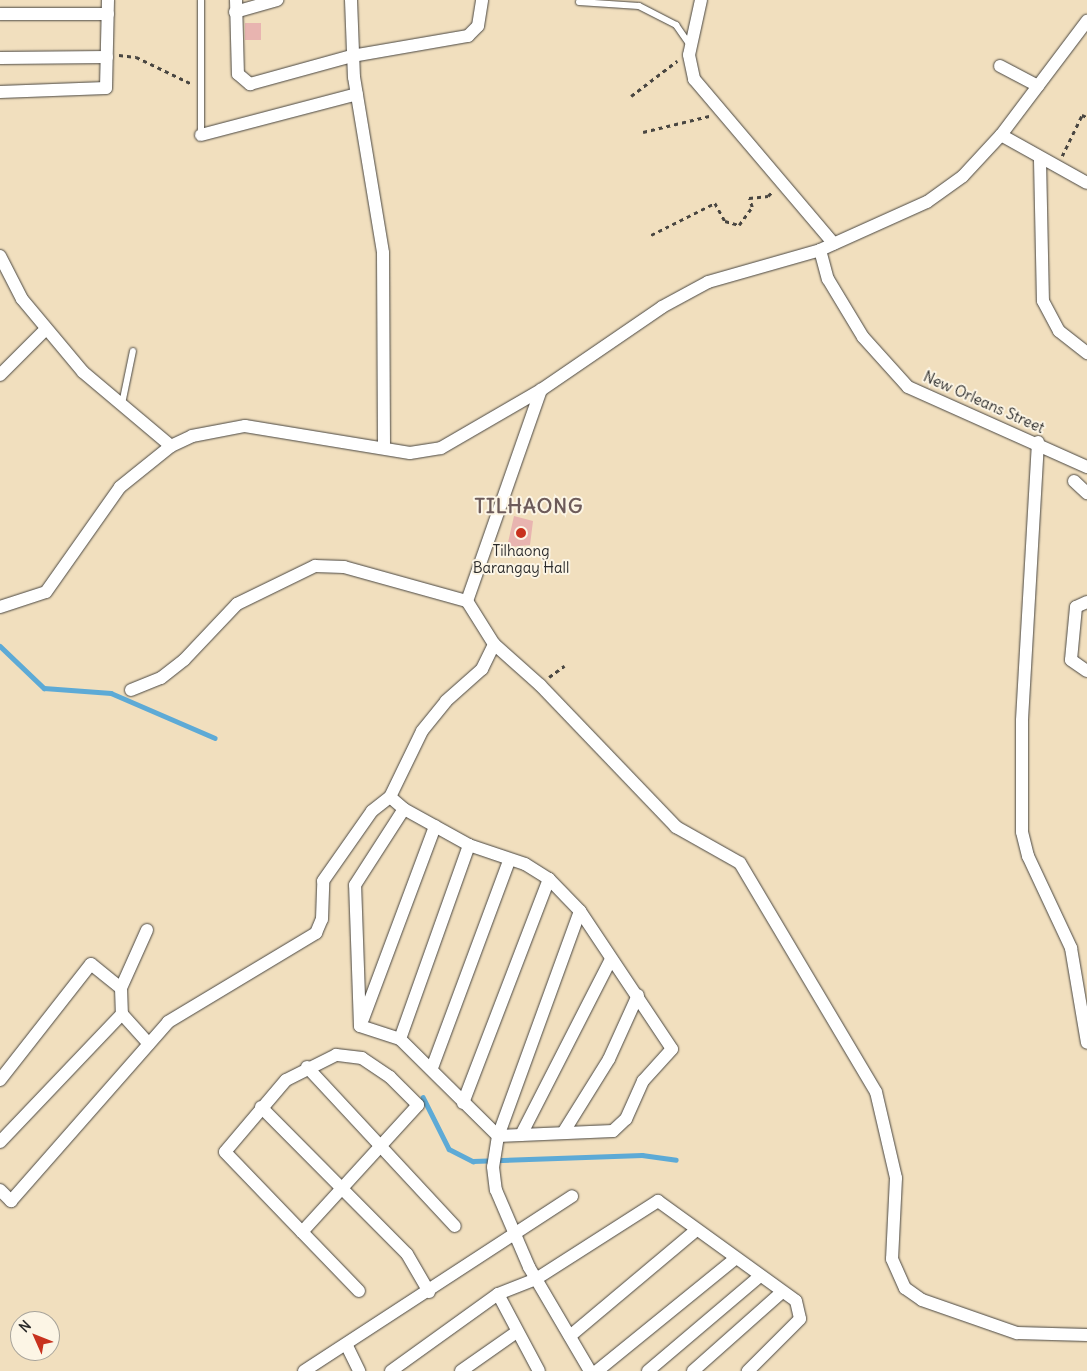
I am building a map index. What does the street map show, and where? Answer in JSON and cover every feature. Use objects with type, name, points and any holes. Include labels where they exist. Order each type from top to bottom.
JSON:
[{"type":"street","points":[[0,92],[106,88],[108,0]]},
{"type":"street","points":[[277,0],[236,6],[237,70],[246,83],[352,56],[468,36],[478,26],[482,0]]},
{"type":"street","points":[[351,0],[352,56],[356,94],[383,253],[384,448]]},
{"type":"street","points":[[701,0],[690,51],[694,79],[782,180],[834,244]]},
{"type":"street","points":[[0,14],[108,14]]},
{"type":"street","points":[[0,607],[46,592],[115,493],[171,446],[208,430],[245,426],[410,453],[441,448],[542,390],[662,307],[708,282],[820,250],[927,202],[963,176],[1001,135],[1087,21]]},
{"type":"street","points":[[0,58],[107,57]]},
{"type":"street","points":[[1000,66],[1038,86]]},
{"type":"street","points":[[201,135],[356,94]]},
{"type":"street","points":[[1001,135],[1040,160],[1087,183]]},
{"type":"street","points":[[1040,160],[1044,300],[1059,331],[1087,353]]},
{"type":"street","name":"New Orleans Street","points":[[820,250],[828,279],[863,337],[908,387],[1038,442],[1087,467]]},
{"type":"street","points":[[0,256],[22,299],[46,329],[121,408],[171,446]]},
{"type":"street","points":[[0,375],[46,329]]},
{"type":"street","points":[[467,601],[542,390]]},
{"type":"street","points":[[1038,442],[1022,721],[1022,832],[1028,856],[1071,948],[1087,1043]]},
{"type":"street","points":[[1074,481],[1087,493]]},
{"type":"street","points":[[131,690],[161,678],[184,660],[237,604],[315,566],[344,566],[467,601],[494,644],[540,685],[676,826],[740,863],[876,1092],[896,1178],[892,1259],[905,1288],[922,1300],[1017,1333],[1087,1335]]},
{"type":"street","points":[[1087,602],[1076,607],[1071,660],[1087,671]]},
{"type":"street","points":[[0,1190],[11,1201],[168,1022],[316,933],[322,919],[323,881],[372,811],[390,797],[422,731],[446,701],[482,669],[494,644]]},
{"type":"street","points":[[360,1026],[400,1040],[432,1068],[463,1103],[498,1136],[613,1131],[626,1119],[643,1081],[672,1049],[580,911],[549,879],[524,864],[509,861],[470,845],[404,809],[390,797]]},
{"type":"street","points":[[360,1026],[355,885],[404,809]]},
{"type":"street","points":[[360,1026],[435,826]]},
{"type":"street","points":[[400,1040],[470,845]]},
{"type":"street","points":[[432,1068],[509,861]]},
{"type":"street","points":[[463,1103],[549,879]]},
{"type":"street","points":[[580,911],[498,1136],[493,1161],[496,1190],[536,1280],[590,1371]]},
{"type":"street","points":[[147,930],[136,945],[121,988],[122,1014],[149,1044]]},
{"type":"street","points":[[521,1135],[611,959]]},
{"type":"street","points":[[0,1080],[91,964],[121,988]]},
{"type":"street","points":[[563,1133],[609,1060],[638,996]]},
{"type":"street","points":[[0,1142],[122,1014]]},
{"type":"street","points":[[302,1232],[382,1147],[418,1105],[390,1077],[362,1058],[336,1055],[307,1067],[286,1080],[261,1107],[225,1152],[302,1232],[359,1291]]},
{"type":"street","points":[[307,1067],[455,1226]]},
{"type":"street","points":[[261,1107],[407,1254],[430,1292]]},
{"type":"street","points":[[304,1371],[347,1346],[430,1292],[572,1196]]},
{"type":"street","points":[[391,1371],[498,1294],[536,1280],[658,1201],[695,1231],[796,1301],[800,1319],[748,1371]]},
{"type":"street","points":[[570,1336],[695,1231]]},
{"type":"street","points":[[597,1371],[736,1258]]},
{"type":"street","points":[[648,1371],[759,1276]]},
{"type":"street","points":[[693,1371],[782,1292]]},
{"type":"street","points":[[498,1294],[515,1333],[535,1370]]},
{"type":"street","points":[[461,1371],[515,1333]]},
{"type":"street","points":[[347,1346],[359,1371]]},
{"type":"lane","points":[[201,0],[201,135]]},
{"type":"lane","points":[[579,2],[639,6],[668,19],[690,51]]},
{"type":"lane","points":[[121,408],[133,351]]},
{"type":"path","points":[[631,96],[690,51]]},
{"type":"path","points":[[107,57],[136,57],[201,87]]},
{"type":"path","points":[[643,132],[700,122],[720,110]]},
{"type":"path","points":[[1056,168],[1082,115],[1087,117]]},
{"type":"path","points":[[651,235],[715,203],[725,222],[739,225],[752,207],[749,198],[768,196],[782,180]]},
{"type":"path","points":[[540,685],[564,666]]},
{"type":"building","points":[[245,23],[261,23],[261,40],[245,40]]},
{"type":"building","name":"Tilhaong Barangay Hall","points":[[514,516],[533,521],[530,545],[507,547]]},
{"type":"waterway","points":[[0,646],[44,688],[111,693],[215,738]]},
{"type":"waterway","points":[[423,1097],[449,1149],[473,1161],[642,1155],[676,1160]]},
{"type":"place","name":"Tilhaong Barangay Hall","points":[[521,533]]},
{"type":"district","name":"TILHAONG","points":[[529,505]]}]
